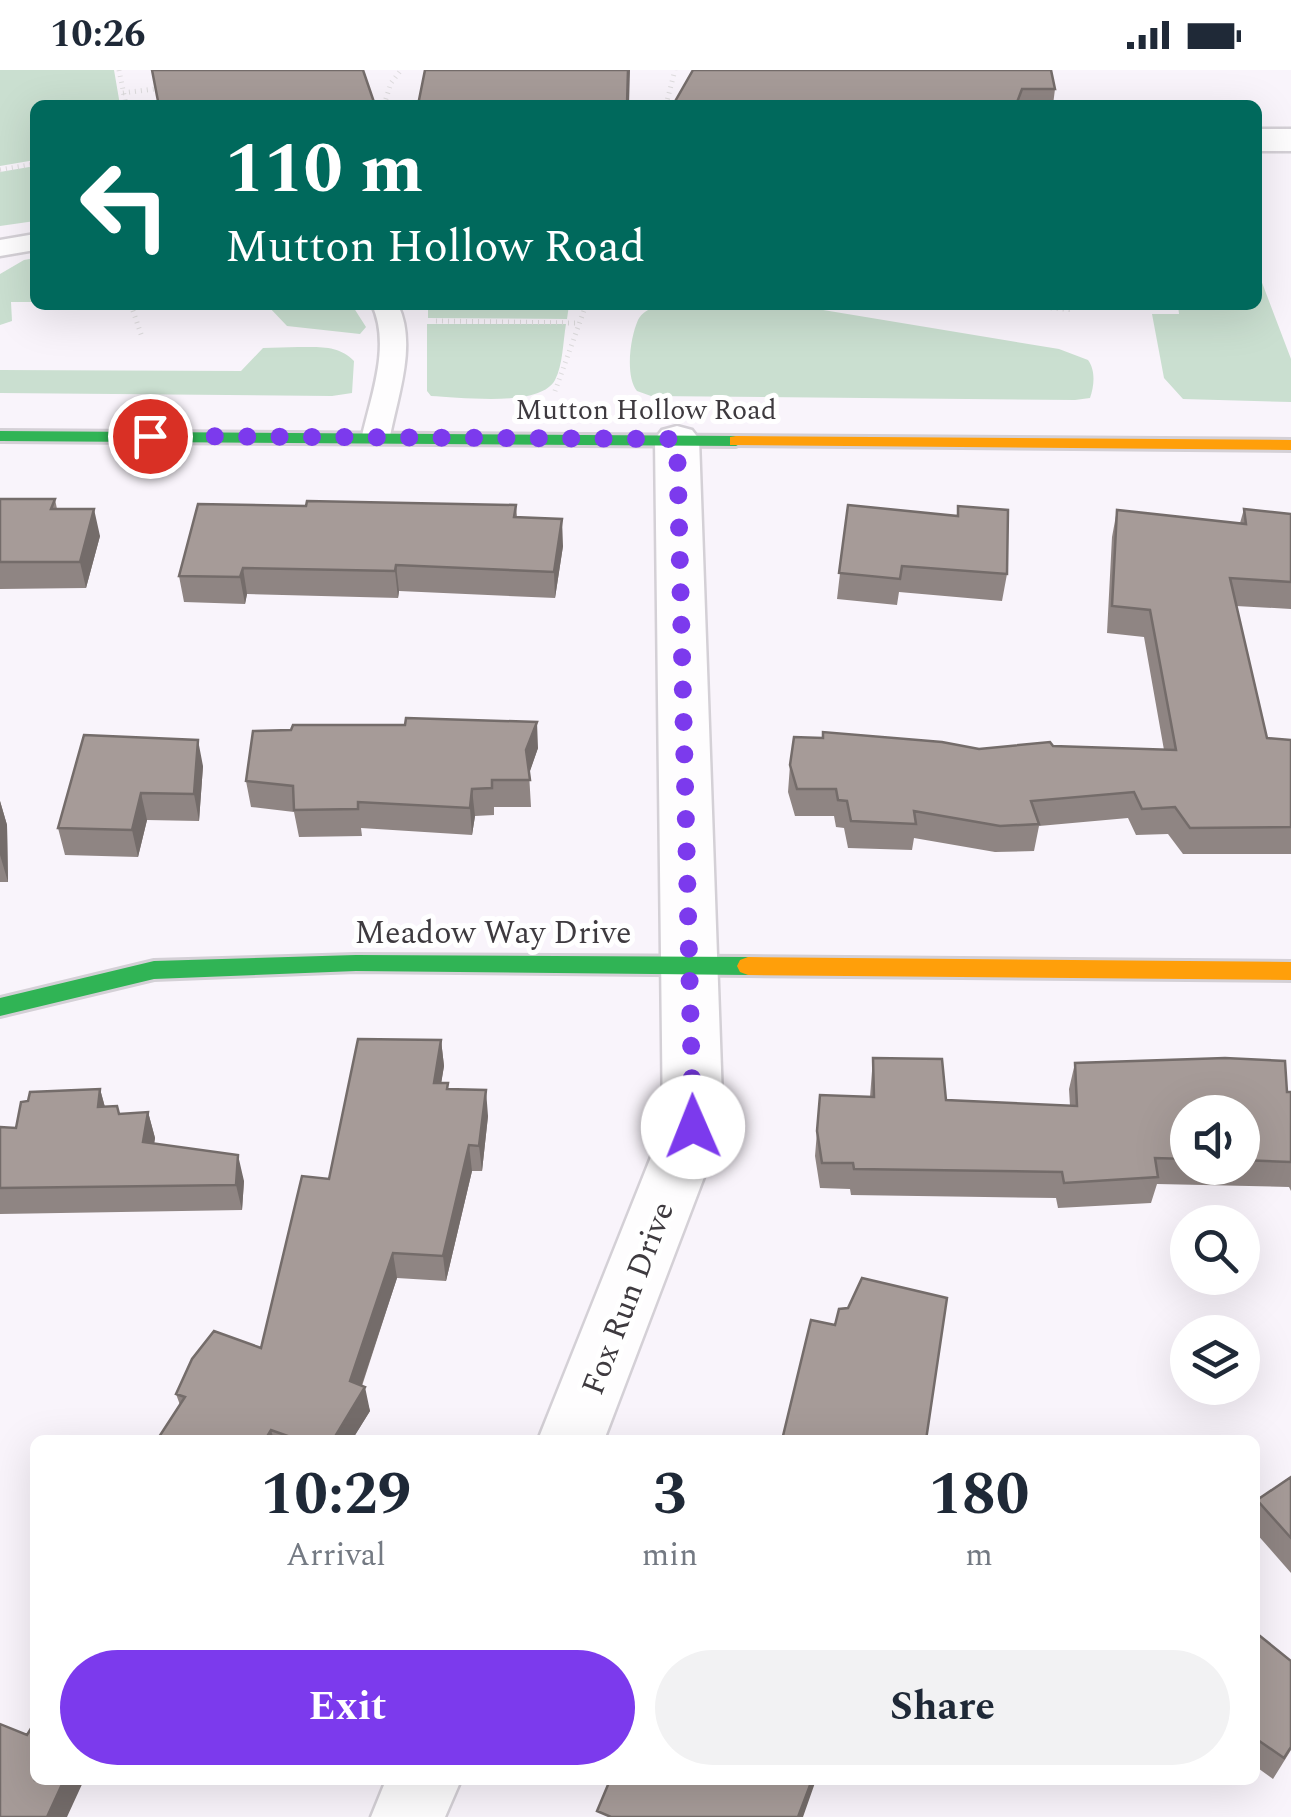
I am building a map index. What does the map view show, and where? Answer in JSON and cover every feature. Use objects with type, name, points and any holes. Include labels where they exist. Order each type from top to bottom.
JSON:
[{"type":"street","points":[[1262,140],[1291,140]]},
{"type":"street","name":"Mutton Hollow Road","points":[[0,436],[1291,444]]},
{"type":"street","name":"Fox Run Drive","points":[[573,1435],[693,1127],[677,439]]},
{"type":"street","name":"Meadow Way Drive","points":[[0,1007],[154,970],[356,963],[1291,971]]},
{"type":"street","points":[[408,1817],[422,1785]]},
{"type":"lane","points":[[0,248],[30,243]]},
{"type":"lane","points":[[376,436],[393,342],[389,310]]},
{"type":"path","points":[[119,70],[125,100]]},
{"type":"path","points":[[667,100],[675,70]]},
{"type":"path","points":[[386,100],[398,71]]},
{"type":"path","points":[[123,93],[154,89]]},
{"type":"path","points":[[0,170],[30,165]]},
{"type":"path","points":[[133,310],[142,337]]},
{"type":"path","points":[[551,394],[562,382],[577,310]]},
{"type":"path","points":[[576,321],[583,310]]},
{"type":"path","points":[[424,321],[576,321]]},
{"type":"green space","points":[[0,70],[114,70],[119,100],[30,100],[30,161],[0,166]]},
{"type":"green space","points":[[30,167],[30,222],[0,226],[0,172]]},
{"type":"green space","points":[[30,259],[30,302],[11,302],[12,321],[0,325],[0,274]]},
{"type":"green space","points":[[1262,283],[1291,359],[1291,402],[1183,399],[1164,378],[1152,314],[1179,314],[1179,310],[1262,310]]},
{"type":"green space","points":[[272,310],[355,310],[366,327],[360,334],[287,326]]},
{"type":"green space","points":[[428,310],[568,310],[567,319],[428,318]]},
{"type":"green space","points":[[823,310],[1059,349],[1088,360],[1093,374],[1092,389],[1090,398],[1075,400],[651,396],[637,391],[631,376],[633,337],[644,313]]},
{"type":"green space","points":[[427,324],[566,324],[558,374],[547,389],[517,398],[431,396],[427,391]]},
{"type":"green space","points":[[263,348],[328,348],[354,361],[352,393],[0,393],[0,370],[241,371]]},
{"type":"building","points":[[152,70],[363,70],[373,100],[158,100]]},
{"type":"building","points":[[425,70],[628,70],[627,100],[419,100]]},
{"type":"building","points":[[693,70],[1051,70],[1055,89],[1022,89],[1018,100],[676,100]]},
{"type":"building","points":[[0,499],[55,499],[51,509],[94,509],[80,562],[0,562]]},
{"type":"building","points":[[307,501],[516,505],[514,517],[562,519],[554,572],[396,565],[395,571],[243,568],[240,577],[179,576],[198,504],[306,506]]},
{"type":"building","points":[[848,505],[958,516],[958,506],[1008,510],[1007,574],[902,566],[900,579],[839,573]]},
{"type":"building","points":[[1244,509],[1291,514],[1291,582],[1230,578],[1267,738],[1291,740],[1291,827],[1190,828],[1175,807],[1142,809],[1134,792],[1031,801],[1039,824],[1000,826],[914,811],[916,824],[851,821],[847,801],[838,800],[836,789],[797,789],[790,765],[794,737],[823,738],[823,732],[979,749],[1050,742],[1053,746],[1176,750],[1150,610],[1112,606],[1117,510],[1246,524]]},
{"type":"building","points":[[406,718],[537,722],[526,750],[530,780],[492,780],[492,788],[472,789],[470,808],[358,802],[358,809],[294,810],[293,786],[246,781],[253,731],[291,730],[293,725],[405,725]]},
{"type":"building","points":[[84,735],[198,740],[194,794],[141,793],[132,830],[58,828]]},
{"type":"building","points":[[358,1039],[441,1040],[434,1083],[448,1083],[447,1089],[486,1090],[479,1146],[469,1145],[443,1256],[393,1253],[350,1381],[365,1387],[336,1435],[285,1435],[271,1430],[268,1435],[160,1435],[185,1397],[176,1394],[192,1359],[214,1331],[261,1348],[302,1176],[329,1179]]},
{"type":"building","points":[[873,1058],[942,1059],[946,1100],[1077,1106],[1075,1063],[1225,1058],[1285,1061],[1287,1092],[1291,1092],[1291,1162],[1260,1161],[1260,1095],[1170,1095],[1170,1158],[1155,1158],[1158,1177],[1064,1183],[1062,1172],[854,1169],[853,1163],[822,1163],[817,1131],[820,1095],[874,1097]]},
{"type":"building","points":[[100,1089],[98,1107],[117,1106],[119,1114],[148,1112],[143,1142],[238,1155],[236,1185],[0,1188],[0,1127],[16,1128],[21,1102],[28,1101],[30,1092]]},
{"type":"building","points":[[862,1278],[947,1298],[927,1435],[783,1435],[811,1320],[835,1325],[839,1309],[848,1308]]},
{"type":"building","points":[[1291,1477],[1291,1538],[1260,1503],[1260,1498]]},
{"type":"building","points":[[1260,1636],[1291,1661],[1291,1747],[1284,1758],[1260,1741]]},
{"type":"building","points":[[0,1724],[27,1735],[30,1730],[30,1785],[62,1785],[47,1817],[0,1817]]},
{"type":"building","points":[[608,1785],[810,1785],[798,1817],[611,1817],[597,1811]]},
{"type":"traffic: fast","points":[[0,436],[736,441]]},
{"type":"traffic: fast","points":[[0,1007],[154,970],[356,963],[748,966]]},
{"type":"traffic: slow","points":[[736,441],[1291,445]]},
{"type":"traffic: slow","points":[[748,966],[1291,971]]},
{"type":"route","points":[[150,436],[677,439],[693,1127]]}]
